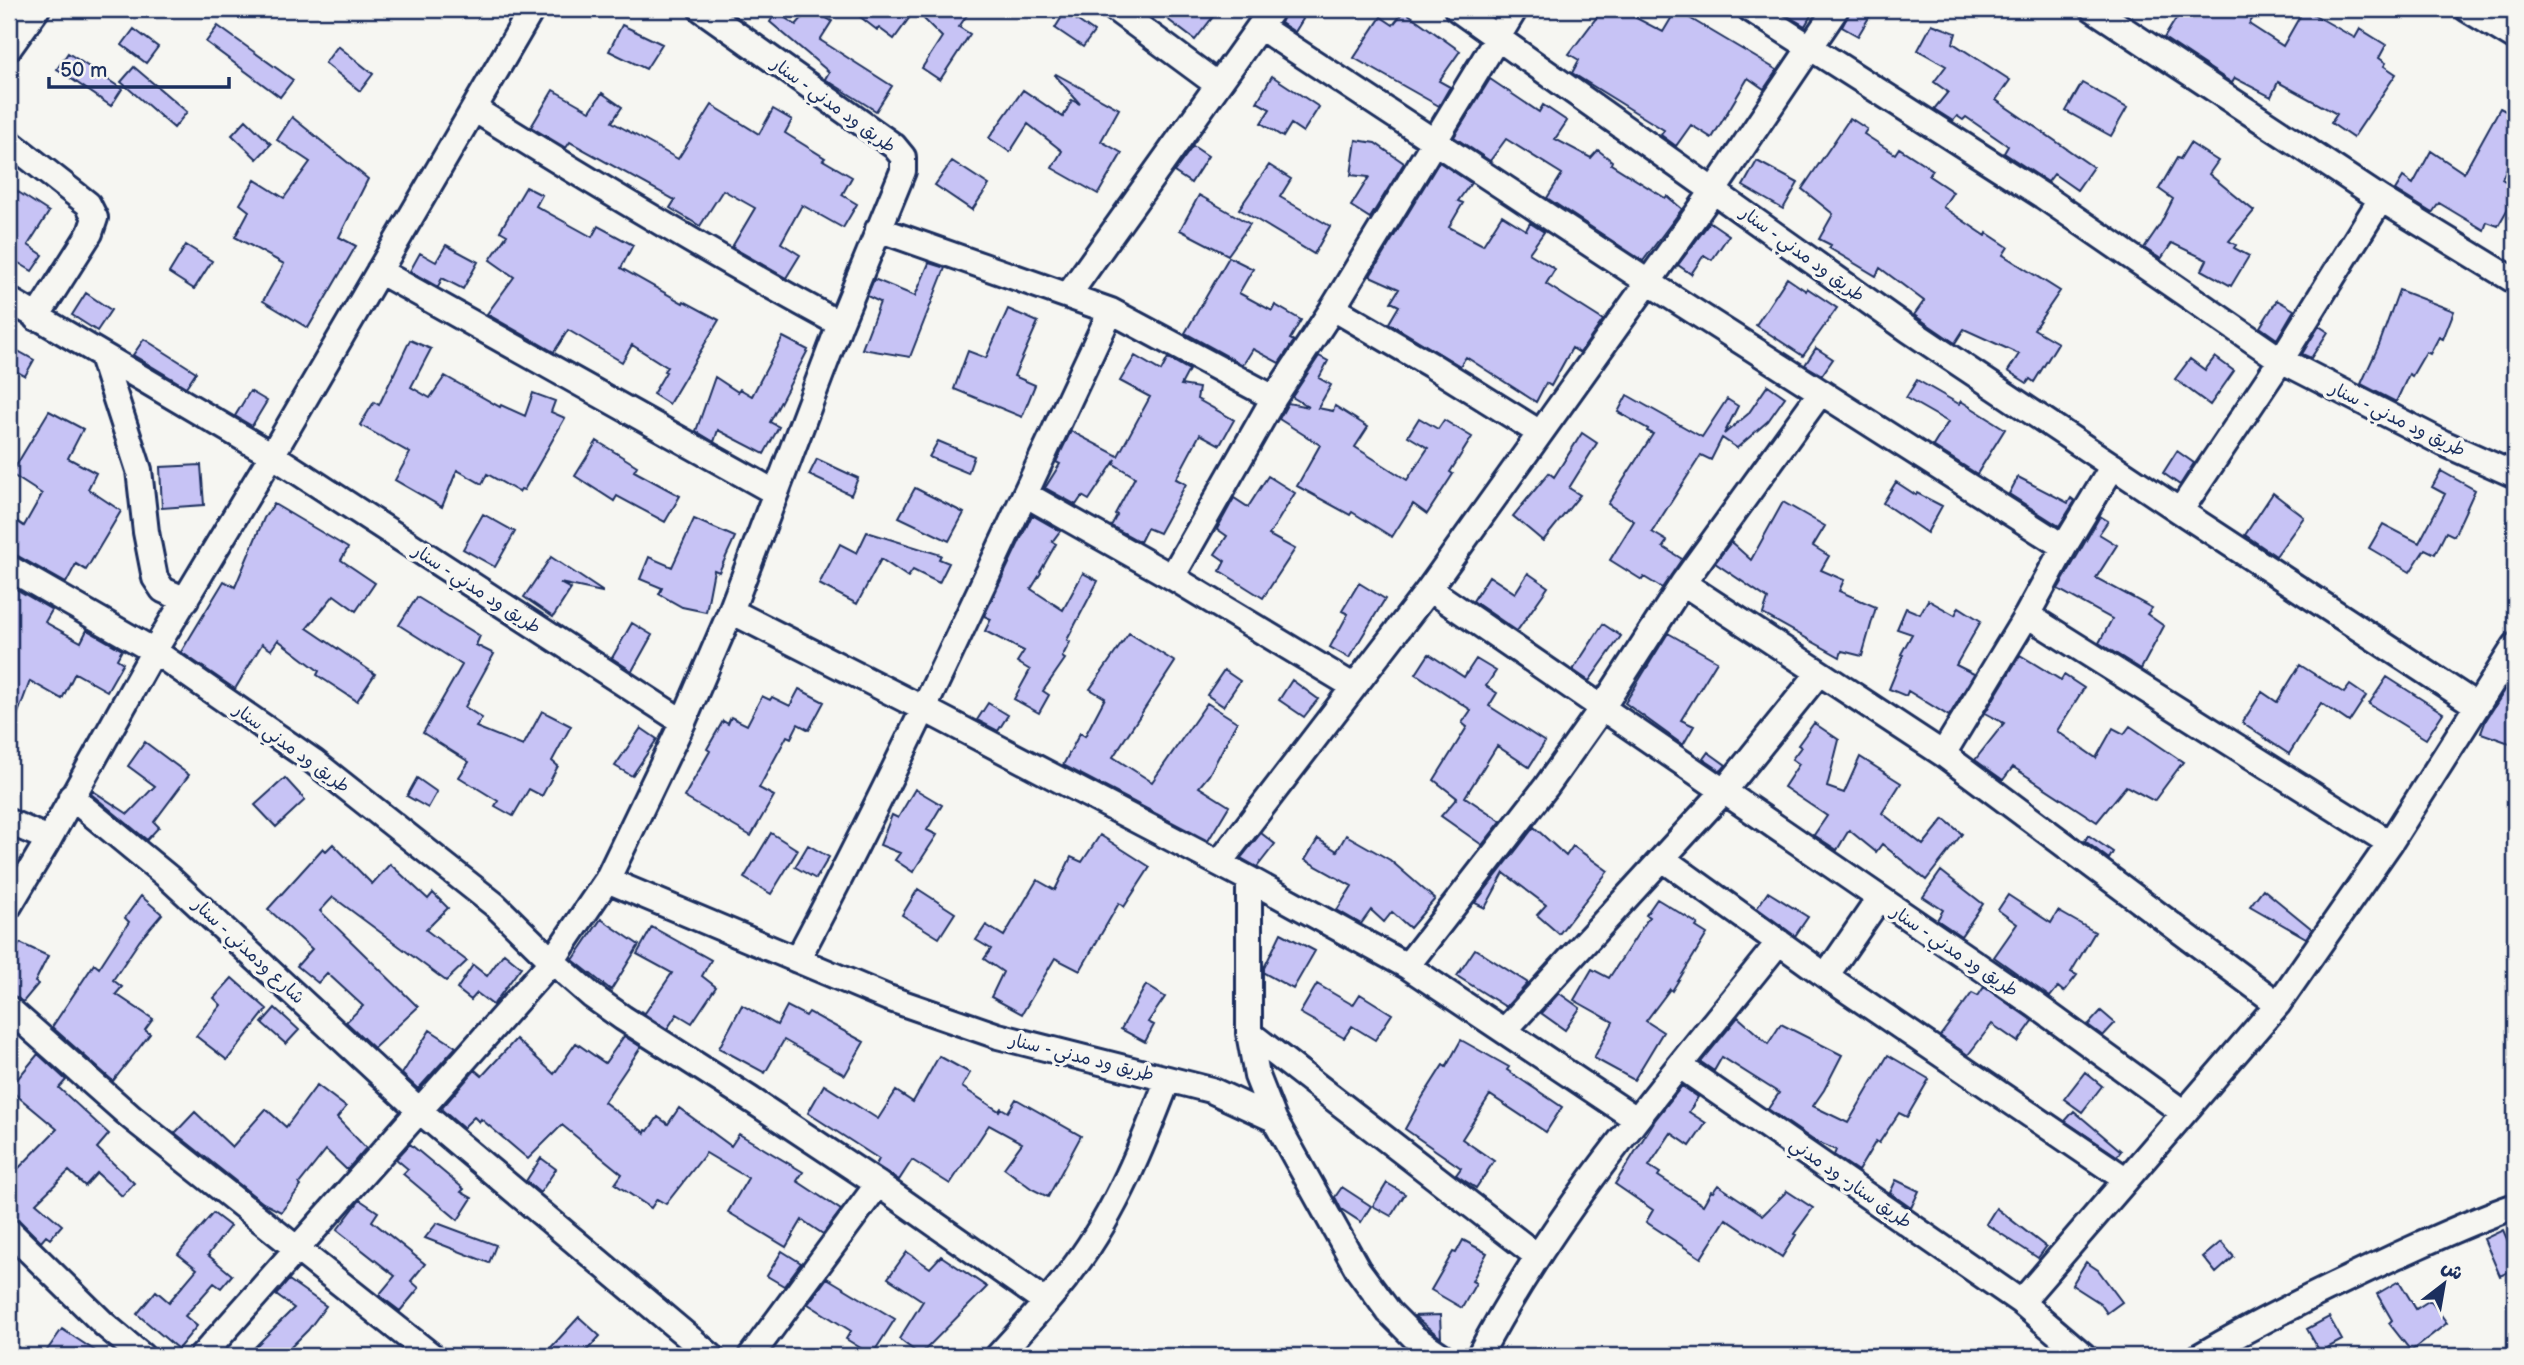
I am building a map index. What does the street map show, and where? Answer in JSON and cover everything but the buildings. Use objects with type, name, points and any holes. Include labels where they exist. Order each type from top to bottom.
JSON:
[{"type":"street","points":[[9,48],[37,9]]},
{"type":"street","name":"طريق ود مدني - سنار","points":[[552,961],[607,880],[683,722],[731,611],[840,324],[903,171],[903,157],[894,146],[701,9]]},
{"type":"street","points":[[1115,9],[1218,85]]},
{"type":"street","name":"طريق ود مدني - سنار","points":[[1457,9],[1909,330],[2476,705]]},
{"type":"street","points":[[1172,577],[1274,398],[1333,308],[1515,9]]},
{"type":"street","name":"طريق ود مدني - سنار","points":[[1750,9],[2043,196],[2281,360],[2442,443],[2515,475]]},
{"type":"street","points":[[1219,863],[1429,589],[1714,190],[1836,9]]},
{"type":"street","points":[[2093,9],[2381,199],[2515,281]]},
{"type":"street","points":[[9,906],[154,651],[272,456],[530,10]]},
{"type":"street","points":[[2476,11],[2515,38]]},
{"type":"street","points":[[1069,294],[1266,18],[1434,141],[1648,282],[2064,547]]},
{"type":"street","points":[[474,109],[603,189],[840,324]]},
{"type":"street","points":[[9,142],[88,204],[95,218],[90,233],[36,318]]},
{"type":"street","points":[[2180,511],[2281,360],[2381,199]]},
{"type":"street","points":[[878,229],[1111,311],[1274,398]]},
{"type":"street","points":[[379,271],[776,493]]},
{"type":"street","name":"طريق ود مدني - سنار","points":[[9,300],[272,456],[683,722]]},
{"type":"street","points":[[1333,308],[1540,433]]},
{"type":"street","points":[[797,960],[864,834],[925,709],[1111,311]]},
{"type":"street","points":[[102,356],[139,470],[146,532],[155,578],[163,590],[186,600]]},
{"type":"street","points":[[1407,966],[1546,787],[1602,708],[1683,583],[1821,392]]},
{"type":"street","points":[[1943,754],[2113,466]]},
{"type":"street","points":[[1025,494],[1172,577],[1353,685]]},
{"type":"street","name":"طريق ود مدني سنار","points":[[9,568],[154,651],[324,769],[495,905],[552,961]]},
{"type":"street","points":[[1683,583],[1943,754],[2278,1004]]},
{"type":"street","name":"طريق ود مدني - سنار","points":[[1429,589],[2034,1004],[2184,1113]]},
{"type":"street","points":[[731,611],[1219,863],[1407,966],[1636,1119]]},
{"type":"street","points":[[2027,615],[2389,843]]},
{"type":"street","points":[[2021,1302],[2278,1004],[2389,843],[2515,646]]},
{"type":"street","points":[[1505,1030],[1724,791],[1819,673]]},
{"type":"street","name":"شارع ودمدني - سنار","points":[[71,797],[169,877],[421,1112],[711,1356]]},
{"type":"street","points":[[9,822],[49,839]]},
{"type":"street","points":[[1663,859],[1826,976],[2125,1179]]},
{"type":"street","points":[[1249,879],[1249,1033],[1257,1076],[1274,1119],[1358,1270],[1389,1312],[1415,1338],[1442,1356]]},
{"type":"street","name":"طريق ود مدني - سنار","points":[[607,880],[888,999],[998,1036],[1168,1079],[1140,1151],[1115,1204],[1076,1266],[998,1356]]},
{"type":"street","points":[[1826,976],[1878,899]]},
{"type":"street","points":[[1479,1356],[1500,1315],[1537,1256],[1636,1119],[1779,942]]},
{"type":"street","points":[[202,1356],[552,961],[592,996],[623,1018],[878,1184],[1046,1302]]},
{"type":"street","points":[[9,1009],[132,1118],[432,1356]]},
{"type":"street","points":[[1249,1033],[1537,1256]]},
{"type":"street","name":"طريق سنار- ود مدني","points":[[1680,1066],[2021,1302],[2084,1356]]},
{"type":"street","points":[[1168,1079],[1211,1090],[1274,1119]]},
{"type":"street","points":[[751,1356],[878,1184]]},
{"type":"street","points":[[2200,1356],[2233,1336],[2361,1273],[2483,1217],[2515,1206]]},
{"type":"street","points":[[9,1231],[105,1325],[142,1356]]}]
